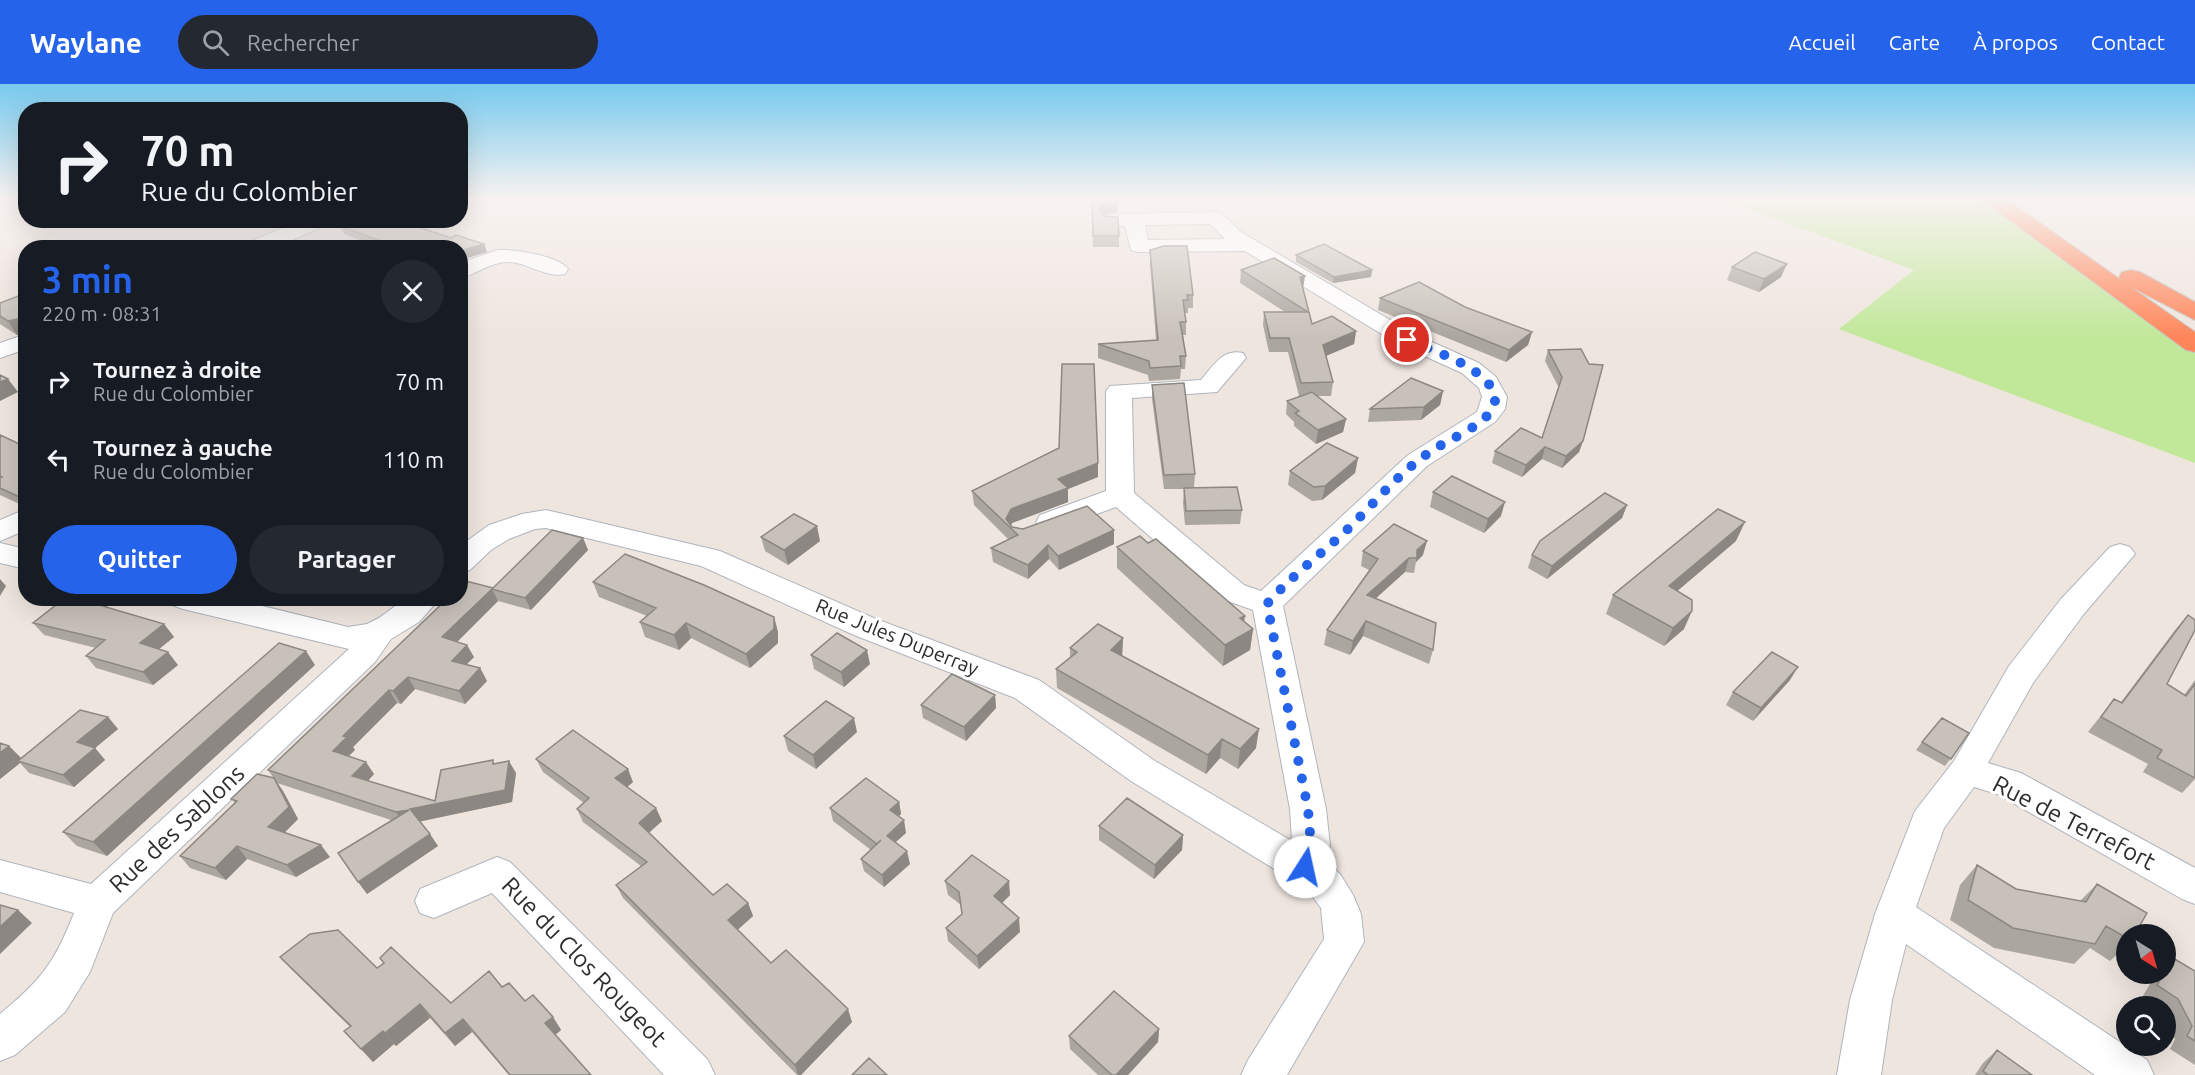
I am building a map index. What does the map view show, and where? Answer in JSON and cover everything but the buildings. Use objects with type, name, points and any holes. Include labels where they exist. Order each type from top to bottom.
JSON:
[{"type":"highway","points":[[2063,245],[2126,286],[2195,321]]},
{"type":"highway","points":[[2077,245],[2195,344]]},
{"type":"highway","points":[[2126,286],[2195,312]]},
{"type":"highway","points":[[2126,286],[2153,327],[2195,358]]},
{"type":"street","points":[[1137,245],[1222,245]]},
{"type":"street","points":[[1250,245],[1407,340],[1480,374],[1491,387],[1495,400],[1490,414],[1401,473],[1352,525],[1287,580],[1267,604]]},
{"type":"street","points":[[468,268],[499,254],[519,256],[557,269]]},
{"type":"street","points":[[0,351],[18,344]]},
{"type":"street","points":[[1234,358],[1208,387],[1119,391],[1120,496],[1233,592],[1267,604]]},
{"type":"street","points":[[1023,532],[1120,496]]},
{"type":"street","name":"Rue Jules Duperray","points":[[468,556],[499,532],[532,520],[546,519],[710,558],[884,634],[1027,689],[1143,771],[1305,867],[1320,877],[1336,897],[1345,919],[1344,942],[1263,1075]]},
{"type":"street","points":[[0,532],[18,522]]},
{"type":"street","points":[[0,553],[18,557]]},
{"type":"street","points":[[1859,1075],[1871,1000],[1894,914],[1928,822],[1966,771],[2021,675],[2073,607],[2120,554]]},
{"type":"street","points":[[1267,604],[1308,809],[1311,846],[1305,867]]},
{"type":"street","points":[[215,606],[336,636],[363,638],[379,633],[405,618],[417,606]]},
{"type":"street","name":"Rue des Sablons","points":[[0,1041],[50,998],[76,959],[97,903],[364,654],[379,633]]},
{"type":"street","name":"Rue de Terrefort","points":[[1966,771],[2008,783],[2195,887]]},
{"type":"street","name":"Rue du Clos Rougeot","points":[[434,901],[497,873],[693,1075]]},
{"type":"street","points":[[0,876],[97,903]]},
{"type":"street","points":[[1894,914],[2132,1075]]},
{"type":"green space","points":[[1847,245],[2062,245],[2195,351],[2195,463],[1839,329],[1914,270]]},
{"type":"route","points":[[1305,867],[1311,846],[1308,809],[1267,604],[1287,580],[1328,548],[1401,473],[1490,414],[1495,400],[1491,387],[1480,374],[1407,340]]}]
